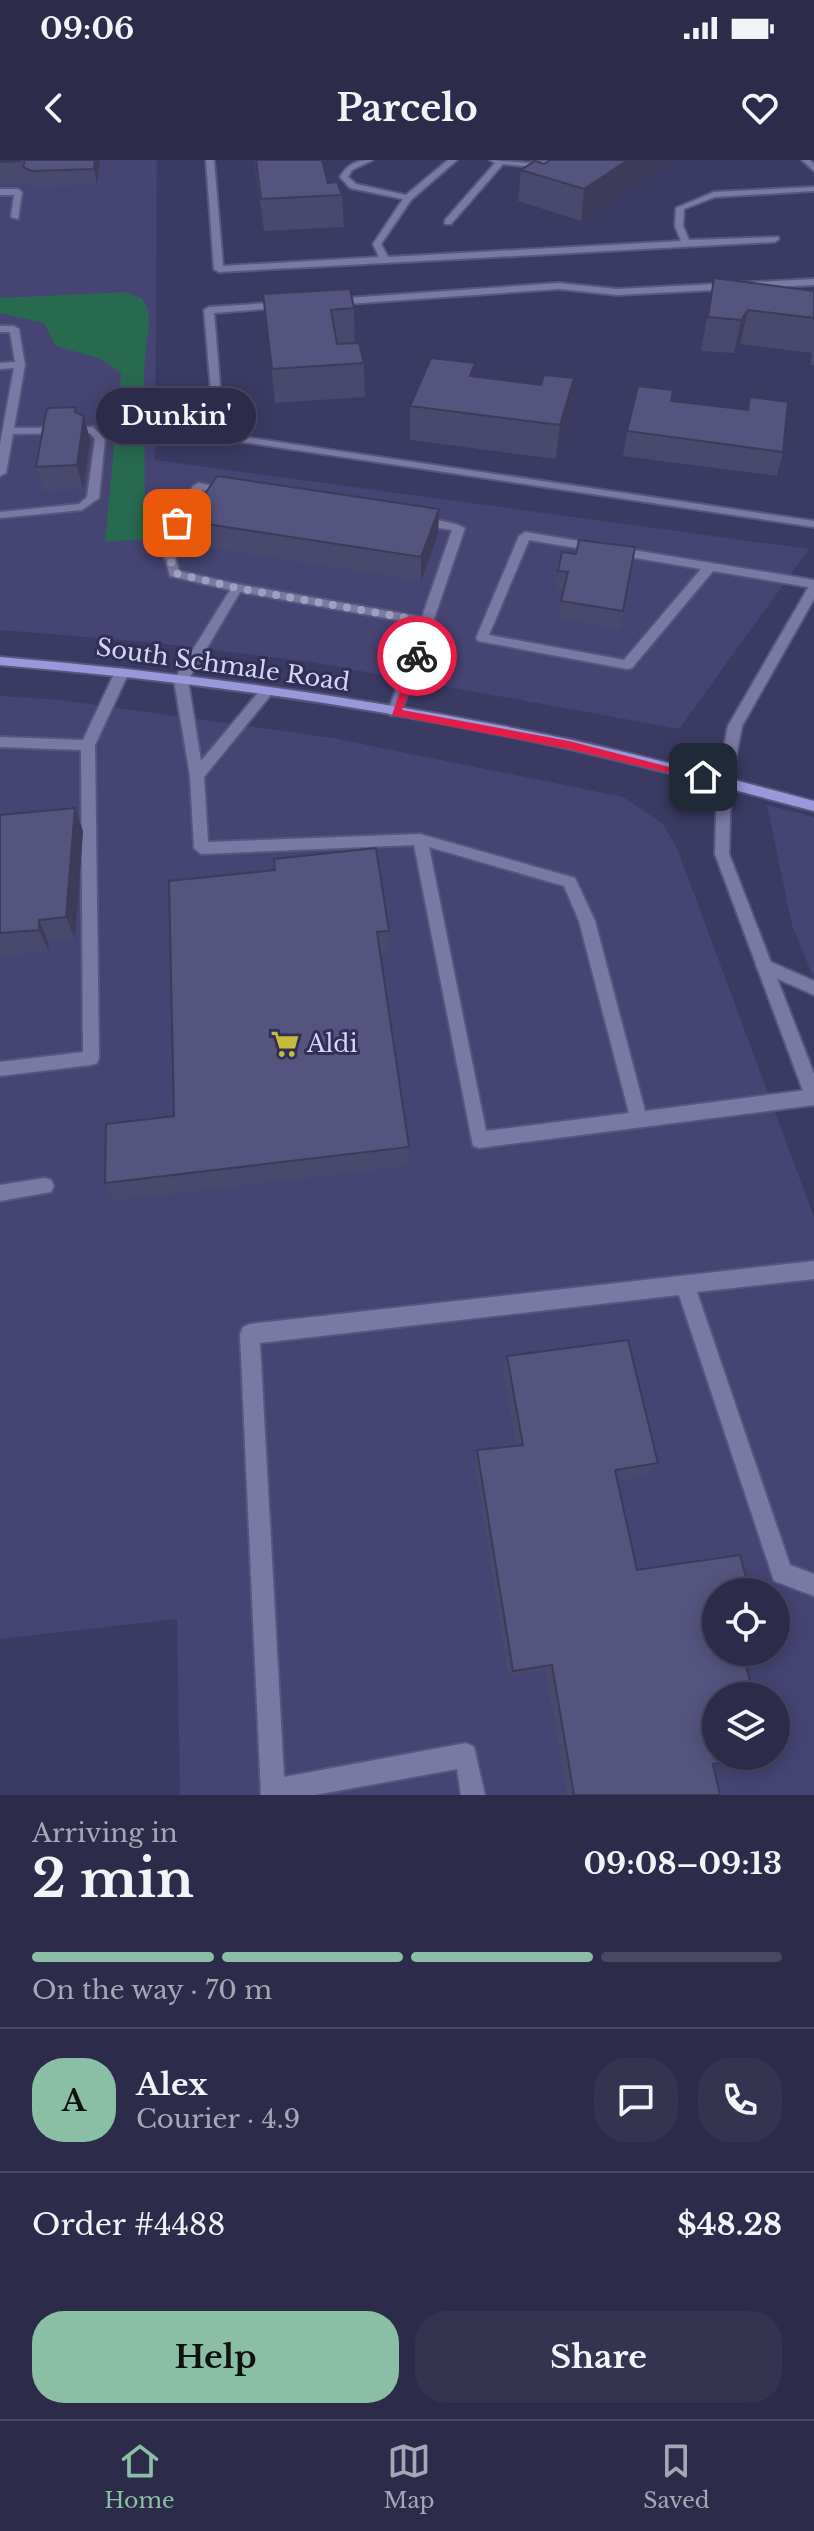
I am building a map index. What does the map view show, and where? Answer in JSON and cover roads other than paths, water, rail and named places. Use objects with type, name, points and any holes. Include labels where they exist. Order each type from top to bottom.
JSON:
[{"type":"main road","name":"South Schmale Road","points":[[0,661],[122,672],[395,712],[569,745],[814,806]]},
{"type":"street","points":[[210,160],[219,269],[775,239]]},
{"type":"street","points":[[369,160],[349,168],[344,177],[353,186],[408,198]]},
{"type":"street","points":[[448,222],[497,161],[530,165],[551,160]]},
{"type":"street","points":[[806,160],[814,169]]},
{"type":"street","points":[[440,161],[452,161]]},
{"type":"street","points":[[385,260],[377,244],[408,198],[452,161]]},
{"type":"street","points":[[686,243],[679,226],[680,208],[693,201],[733,193],[814,189]]},
{"type":"street","points":[[0,192],[18,192],[15,217]]},
{"type":"street","points":[[320,303],[559,286],[617,292],[814,282]]},
{"type":"street","points":[[304,304],[209,310],[219,436],[814,524]]},
{"type":"street","points":[[0,329],[14,329],[20,365],[0,473]]},
{"type":"street","points":[[0,366],[20,365]]},
{"type":"street","points":[[0,515],[82,507],[93,498],[100,439],[93,430],[77,427],[8,431]]},
{"type":"street","points":[[245,494],[199,486],[166,542],[174,573],[237,588],[429,622]]},
{"type":"street","points":[[395,712],[429,622],[459,528],[413,521]]},
{"type":"street","points":[[420,839],[479,1140],[814,1096],[722,854],[724,783],[735,726],[814,586],[711,565],[525,536],[482,638],[627,665],[711,565]]},
{"type":"street","points":[[237,588],[181,680],[197,776],[201,848],[420,839],[570,882],[587,921],[639,1120]]},
{"type":"street","points":[[0,1069],[91,1058],[88,745],[122,672]]},
{"type":"street","points":[[197,776],[267,691]]},
{"type":"street","points":[[0,742],[88,745]]},
{"type":"street","points":[[764,965],[814,988]]},
{"type":"street","points":[[0,1193],[45,1186]]},
{"type":"street","points":[[473,1795],[466,1755],[273,1793],[250,1334],[814,1270]]},
{"type":"street","points":[[685,1285],[782,1573],[814,1585]]},
{"type":"place","name":"Dunkin'","points":[[177,523]]},
{"type":"place","name":"Aldi","points":[[285,1044]]}]
